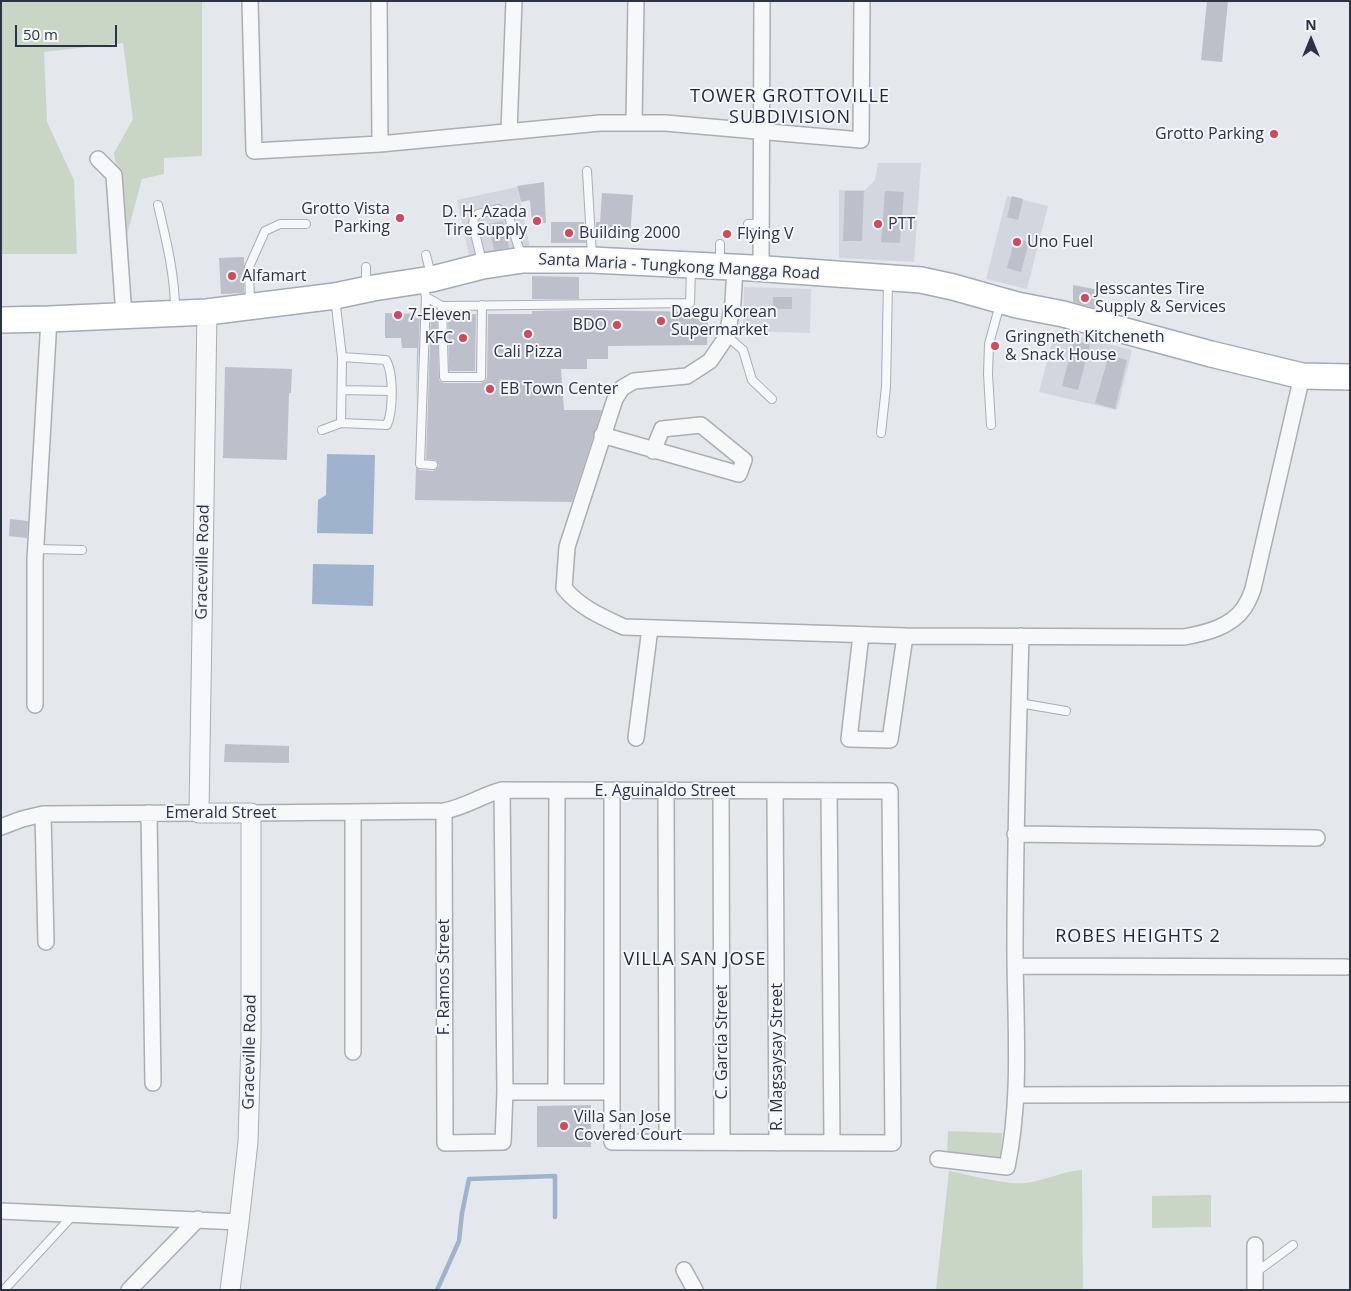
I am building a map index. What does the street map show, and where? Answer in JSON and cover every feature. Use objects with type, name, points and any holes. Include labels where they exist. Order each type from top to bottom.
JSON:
[{"type":"main road","name":"Santa Maria - Tungkong Mangga Road","points":[[1,320],[207,312],[335,296],[369,277],[427,286],[483,266],[523,260],[592,260],[691,266],[725,260],[761,269],[921,280],[1063,314],[1302,376],[1350,377]]},
{"type":"street","points":[[250,1],[254,150],[380,144],[600,123],[634,122],[666,123],[861,140],[862,1]]},
{"type":"street","points":[[379,1],[380,144]]},
{"type":"street","points":[[509,131],[514,1]]},
{"type":"street","points":[[634,122],[636,1]]},
{"type":"street","points":[[761,269],[754,224],[762,132],[762,1]]},
{"type":"street","points":[[98,159],[114,174],[124,316]]},
{"type":"street","points":[[725,260],[733,302],[727,336],[710,361],[687,376],[634,381],[622,388],[615,398],[602,435],[567,547],[564,588],[572,599],[624,627],[905,636],[1184,637],[1205,634],[1226,624],[1244,608],[1254,589],[1302,376]]},
{"type":"street","name":"Graceville Road","points":[[199,813],[207,312]]},
{"type":"street","points":[[34,705],[35,560],[50,319]]},
{"type":"street","points":[[602,435],[653,451],[739,474],[744,460],[701,426],[662,429],[653,451]]},
{"type":"street","points":[[636,738],[650,628]]},
{"type":"street","points":[[861,635],[849,739],[890,740],[905,636]]},
{"type":"street","points":[[938,1159],[1007,1167],[1012,1145],[1016,1095],[1015,834],[1021,636]]},
{"type":"street","points":[[502,790],[505,1092],[612,1092]]},
{"type":"street","name":"E. Aguinaldo Street","points":[[444,811],[502,790],[890,791],[893,1143],[832,1143]]},
{"type":"street","points":[[556,1092],[557,790]]},
{"type":"street","points":[[612,791],[612,1142],[832,1143],[829,791]]},
{"type":"street","points":[[666,791],[667,1142]]},
{"type":"street","name":"C. Garcia Street","points":[[721,791],[722,1142]]},
{"type":"street","name":"R. Magsaysay Street","points":[[775,791],[777,1143]]},
{"type":"street","name":"Emerald Street","points":[[1,826],[43,814],[444,811]]},
{"type":"street","name":"F. Ramos Street","points":[[444,811],[445,1143],[503,1142],[505,1092]]},
{"type":"street","points":[[353,812],[353,1052]]},
{"type":"street","points":[[149,813],[153,1082]]},
{"type":"street","name":"Graceville Road","points":[[230,1290],[248,1142],[251,813]]},
{"type":"street","points":[[43,814],[46,942]]},
{"type":"street","points":[[1015,834],[1317,838]]},
{"type":"street","points":[[1015,966],[1346,967]]},
{"type":"street","points":[[1016,1095],[1350,1094]]},
{"type":"street","points":[[1,1211],[239,1222]]},
{"type":"street","points":[[129,1290],[198,1219]]},
{"type":"street","points":[[1255,1245],[1255,1290]]},
{"type":"street","points":[[684,1270],[696,1290]]},
{"type":"lane","points":[[587,171],[592,260]]},
{"type":"lane","points":[[158,205],[175,298],[175,314]]},
{"type":"lane","points":[[483,266],[472,225],[474,218],[478,214],[498,209],[509,216],[523,260]]},
{"type":"lane","points":[[250,307],[249,267],[265,231],[280,224],[306,224]]},
{"type":"lane","points":[[426,255],[427,286],[420,464],[433,465]]},
{"type":"lane","points":[[442,306],[690,303],[691,266]]},
{"type":"lane","points":[[881,433],[886,387],[888,277]]},
{"type":"lane","points":[[427,286],[442,306],[444,377],[481,377],[482,305]]},
{"type":"lane","points":[[335,296],[342,357],[341,423]]},
{"type":"lane","points":[[991,426],[988,374],[989,344],[1001,300]]},
{"type":"lane","points":[[727,336],[743,350],[752,380],[772,399]]},
{"type":"lane","points":[[322,430],[341,423],[386,425],[391,416],[390,367],[386,360],[342,357]]},
{"type":"lane","points":[[342,390],[391,391]]},
{"type":"lane","points":[[37,549],[82,550]]},
{"type":"lane","points":[[1019,703],[1066,711]]},
{"type":"lane","points":[[4,1290],[74,1214]]},
{"type":"lane","points":[[1255,1273],[1294,1245]]},
{"type":"shaded area","name":"PTT","points":[[878,163],[921,163],[914,262],[839,258],[839,190],[865,190],[875,180]]},
{"type":"shaded area","points":[[517,187],[531,252],[471,265],[457,200]]},
{"type":"shaded area","name":"Uno Fuel","points":[[1007,196],[1048,206],[1027,289],[986,279]]},
{"type":"shaded area","points":[[744,287],[811,289],[810,333],[743,331]]},
{"type":"shaded area","points":[[1055,331],[1132,350],[1117,410],[1039,392]]},
{"type":"green space","points":[[1,1],[202,1],[202,156],[164,158],[164,174],[142,179],[126,238],[114,153],[133,119],[123,43],[44,52],[47,122],[74,180],[77,254],[1,254]]},
{"type":"green space","points":[[948,1131],[1002,1133],[1001,1157],[947,1155]]},
{"type":"green space","points":[[1082,1170],[1083,1290],[936,1290],[949,1171],[998,1181],[1025,1183]]},
{"type":"green space","points":[[1211,1195],[1211,1227],[1152,1228],[1152,1196]]},
{"type":"water","points":[[327,454],[375,455],[373,534],[317,533],[318,500],[326,495]]},
{"type":"water","points":[[313,564],[374,565],[373,606],[312,604]]},
{"type":"building","points":[[1207,1],[1228,1],[1222,62],[1201,60]]},
{"type":"building","points":[[544,182],[546,223],[532,223],[530,200],[521,202],[517,186]]},
{"type":"building","points":[[845,191],[864,191],[862,241],[843,241]]},
{"type":"building","points":[[885,191],[904,192],[900,243],[881,242]]},
{"type":"building","points":[[602,193],[633,195],[630,238],[596,236],[596,222],[600,222]]},
{"type":"building","points":[[1012,196],[1023,199],[1018,220],[1007,217]]},
{"type":"building","points":[[503,221],[509,248],[494,250],[489,224]]},
{"type":"building","name":"Building 2000","points":[[551,222],[584,222],[586,243],[551,243]]},
{"type":"building","points":[[1015,238],[1029,242],[1021,272],[1007,268]]},
{"type":"building","name":"Alfamart","points":[[244,257],[244,293],[221,294],[219,258]]},
{"type":"building","points":[[532,276],[579,277],[579,299],[532,299]]},
{"type":"building","name":"Jesscantes Tire Supply & Services","points":[[1073,285],[1099,290],[1095,308],[1073,302]]},
{"type":"building","points":[[773,297],[792,297],[792,309],[773,309]]},
{"type":"building","name":"EB Town Center","points":[[532,311],[708,312],[707,345],[608,346],[608,359],[587,359],[587,369],[561,369],[564,410],[602,410],[572,502],[415,500],[416,467],[420,470],[433,471],[439,466],[436,460],[426,459],[431,314],[437,314],[439,380],[444,383],[481,383],[487,377],[488,314],[532,314]]},
{"type":"building","points":[[385,313],[420,314],[416,407],[417,348],[402,348],[401,338],[385,338]]},
{"type":"building","points":[[448,314],[476,314],[475,371],[449,371]]},
{"type":"building","points":[[1074,340],[1090,345],[1078,390],[1062,386]]},
{"type":"building","points":[[1112,356],[1127,360],[1115,409],[1095,403],[1108,358]]},
{"type":"building","points":[[225,367],[292,369],[291,393],[289,393],[287,460],[223,458]]},
{"type":"building","points":[[10,519],[28,521],[27,538],[9,536]]},
{"type":"building","points":[[225,744],[289,746],[289,763],[224,762]]},
{"type":"building","name":"Villa San Jose Covered Court","points":[[591,1105],[591,1147],[537,1147],[537,1106]]},
{"type":"waterway","points":[[437,1290],[459,1241],[469,1179],[555,1176],[555,1217]]},
{"type":"place","name":"Grotto Parking","points":[[1274,134]]},
{"type":"place","name":"Grotto Vista Parking","points":[[400,218]]},
{"type":"place","name":"D. H. Azada Tire Supply","points":[[537,221]]},
{"type":"place","name":"PTT","points":[[878,224]]},
{"type":"place","name":"Building 2000","points":[[569,233]]},
{"type":"place","name":"Flying V","points":[[727,234]]},
{"type":"place","name":"Uno Fuel","points":[[1017,242]]},
{"type":"place","name":"Alfamart","points":[[232,276]]},
{"type":"place","name":"Jesscantes Tire Supply & Services","points":[[1085,298]]},
{"type":"place","name":"7-Eleven","points":[[398,315]]},
{"type":"place","name":"Daegu Korean Supermarket","points":[[661,321]]},
{"type":"place","name":"BDO","points":[[617,325]]},
{"type":"place","name":"Cali Pizza","points":[[528,334]]},
{"type":"place","name":"KFC","points":[[463,338]]},
{"type":"place","name":"Gringneth Kitcheneth & Snack House","points":[[995,346]]},
{"type":"place","name":"EB Town Center","points":[[490,389]]},
{"type":"place","name":"Villa San Jose Covered Court","points":[[564,1126]]},
{"type":"district","name":"TOWER GROTTOVILLE SUBDIVISION","points":[[790,107]]},
{"type":"district","name":"ROBES HEIGHTS 2","points":[[1138,937]]},
{"type":"district","name":"VILLA SAN JOSE","points":[[695,960]]}]
